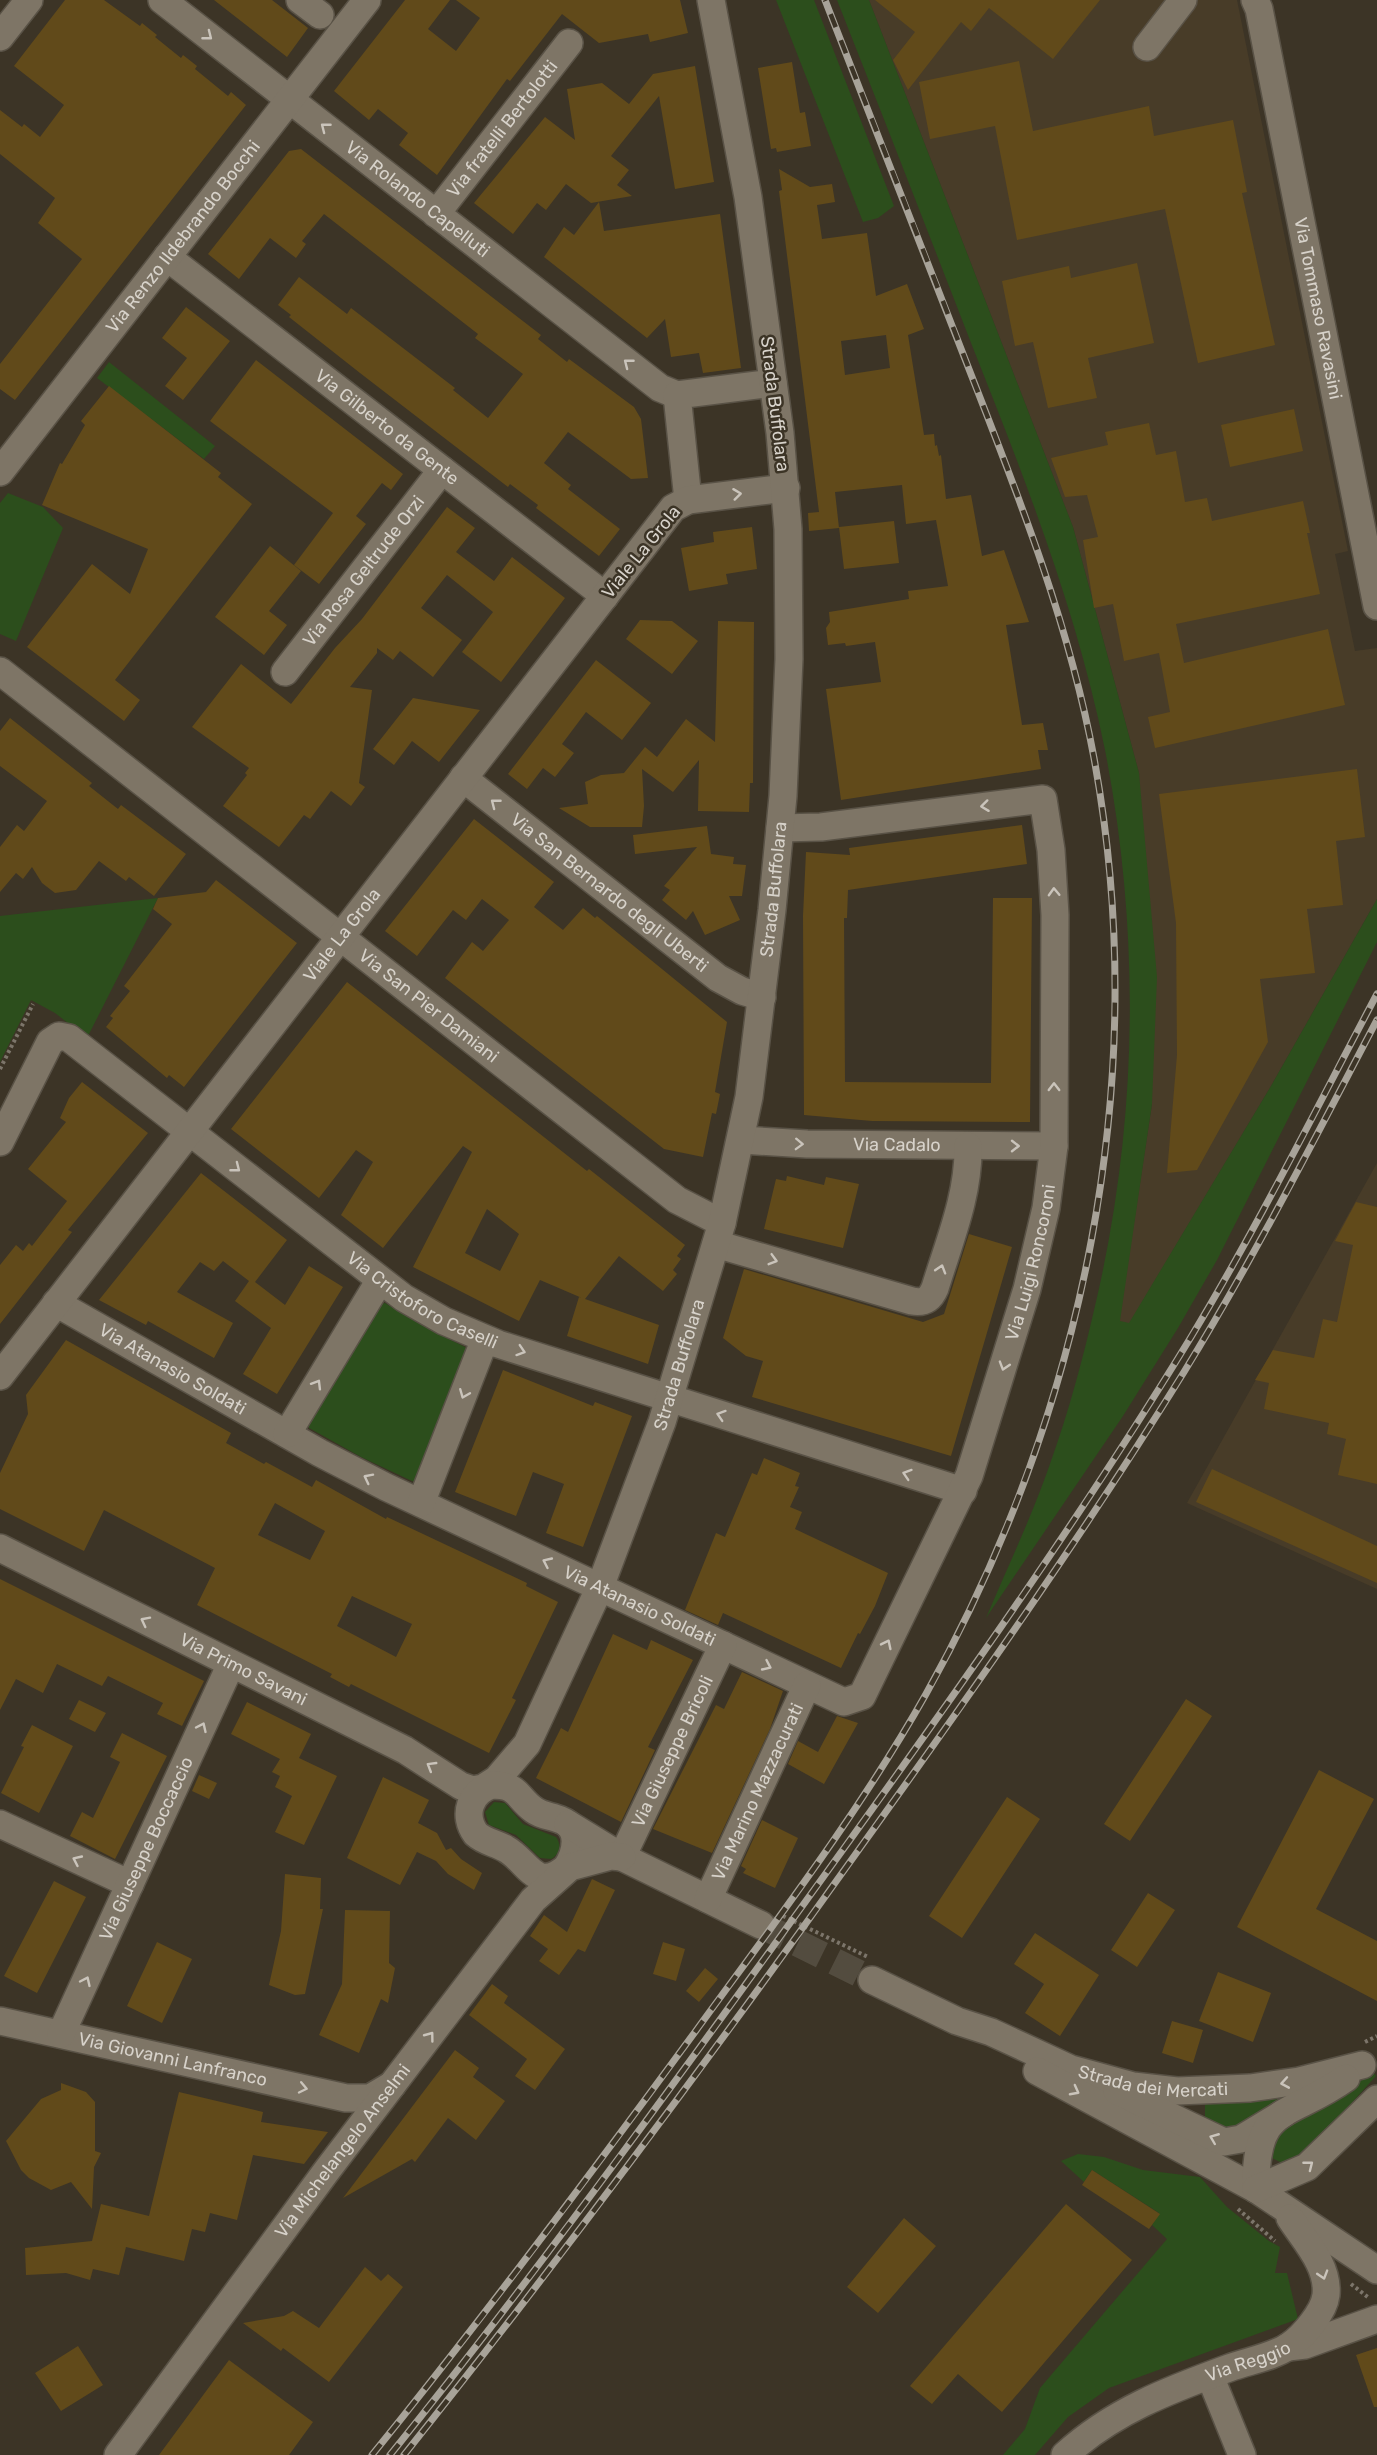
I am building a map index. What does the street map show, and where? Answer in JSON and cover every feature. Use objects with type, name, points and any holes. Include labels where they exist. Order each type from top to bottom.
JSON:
[{"type":"street","points":[[0,37],[29,0]]},
{"type":"street","name":"Via Rolando Capelluti","points":[[162,0],[660,388],[676,395]]},
{"type":"street","name":"Via Renzo Ildebrando Bocchi","points":[[0,472],[367,0]]},
{"type":"street","name":"Strada Buffolara","points":[[483,1788],[501,1775],[527,1744],[600,1587],[670,1398],[719,1234],[741,1140],[762,997],[780,828],[789,658],[786,488],[741,153],[711,0]]},
{"type":"street","points":[[1147,46],[1183,0]]},
{"type":"street","name":"Via Tommaso Ravasini","points":[[1258,3],[1377,606]]},
{"type":"street","name":"Via fratelli Bertolotti","points":[[436,214],[569,43]]},
{"type":"street","name":"Via Gilberto da Gente","points":[[167,257],[605,596]]},
{"type":"street","points":[[773,383],[676,395],[688,500],[786,488]]},
{"type":"street","name":"Via Rosa Geltrude Orzi","points":[[285,672],[442,470]]},
{"type":"street","name":"Viale La Grola","points":[[0,1376],[674,508],[688,500]]},
{"type":"street","name":"Via San Pier Damiani","points":[[0,671],[719,1234],[912,1301],[922,1302],[933,1292],[960,1206],[968,1174],[968,1146]]},
{"type":"street","name":"Via San Bernardo degli Uberti","points":[[464,778],[718,978],[742,992],[762,997]]},
{"type":"street","name":"Via Luigi Roncoroni","points":[[780,828],[821,827],[1043,799],[1051,850],[1055,915],[1054,1146],[1049,1193],[1033,1266],[987,1424],[963,1491],[862,1696]]},
{"type":"street","name":"Via Cristoforo Caselli","points":[[0,1142],[50,1042],[59,1036],[69,1038],[380,1280],[424,1310],[485,1339],[963,1491]]},
{"type":"street","name":"Via Cadalo","points":[[741,1140],[807,1144],[1054,1146]]},
{"type":"street","points":[[287,1434],[380,1280]]},
{"type":"street","name":"Via Atanasio Soldati","points":[[56,1304],[287,1434],[421,1503],[844,1702],[862,1696]]},
{"type":"street","points":[[421,1503],[485,1339]]},
{"type":"street","name":"Via Primo Savani","points":[[0,1548],[405,1750],[462,1786],[472,1790],[492,1785],[508,1787],[517,1791],[538,1813],[568,1824],[580,1834],[622,1857],[708,1899],[770,1920]]},
{"type":"street","name":"Via Giuseppe Bricoli","points":[[622,1857],[723,1645]]},
{"type":"street","name":"Via Giuseppe Boccaccio","points":[[61,2034],[231,1664]]},
{"type":"street","name":"Via Marino Mazzacurati","points":[[708,1899],[807,1684]]},
{"type":"street","name":"Strada Buffolara","points":[[526,1802],[523,1787],[527,1744]]},
{"type":"street","points":[[483,1788],[474,1796],[469,1808],[473,1830],[484,1840],[507,1849],[538,1876],[549,1877],[578,1864],[622,1857]]},
{"type":"street","points":[[0,1824],[130,1884]]},
{"type":"street","points":[[561,1872],[569,1863],[576,1845],[568,1824]]},
{"type":"street","points":[[496,1915],[505,1912],[520,1893],[524,1879],[521,1862]]},
{"type":"street","name":"Via Michelangelo Anselmi","points":[[103,2455],[124,2446],[356,2132],[526,1909],[561,1872]]},
{"type":"street","name":"Strada dei Mercati","points":[[873,1969],[952,2019],[991,2047],[1256,2190],[1377,2270]]},
{"type":"street","name":"Strada dei Mercati","points":[[952,2019],[991,2032],[1083,2073],[1148,2088],[1214,2091],[1283,2084],[1367,2055]]},
{"type":"street","name":"Via Giovanni Lanfranco","points":[[0,2021],[346,2098],[370,2098],[383,2092],[396,2081]]},
{"type":"street","points":[[1083,2073],[1224,2142],[1241,2139],[1338,2083],[1367,2055]]},
{"type":"street","points":[[346,2098],[360,2107],[356,2132]]},
{"type":"street","points":[[1284,2113],[1269,2125],[1260,2139],[1255,2165],[1256,2190],[1307,2167],[1377,2099]]},
{"type":"street","name":"Via Reggio","points":[[1065,2455],[1099,2427],[1118,2415],[1165,2392],[1287,2347],[1317,2319],[1324,2302],[1326,2288],[1317,2259],[1282,2207]]},
{"type":"street","points":[[1287,2347],[1305,2345],[1377,2319]]},
{"type":"street","points":[[1210,2376],[1242,2455]]},
{"type":"path","points":[[0,1069],[33,1004]]},
{"type":"path","points":[[770,1920],[873,1969]]},
{"type":"path","points":[[1367,2055],[1377,2036]]},
{"type":"path","points":[[1233,2206],[1282,2245]]},
{"type":"shaded area","points":[[869,0],[1237,0],[1348,551],[1335,554],[1355,651],[1377,648],[1377,899],[1271,1086],[1129,1324],[1119,1321],[1152,1104],[1139,773],[1073,527]]},
{"type":"shaded area","points":[[1377,1163],[1377,1589],[1187,1503]]},
{"type":"green space","points":[[776,0],[814,0],[894,206],[878,218],[863,222]]},
{"type":"green space","points":[[837,0],[869,0],[1073,527],[1139,773],[1157,977],[1152,1104],[1120,1321],[1129,1323],[1271,1086],[1377,899],[1377,942],[1217,1260],[1123,1416],[986,1618],[1036,1501],[1064,1423],[1090,1326],[1109,1237],[1120,1168],[1127,1099],[1130,1029],[1125,889],[1117,819],[1105,750],[1065,596],[1012,447]]},
{"type":"green space","points":[[109,362],[215,446],[204,459],[97,378]]},
{"type":"green space","points":[[8,493],[43,507],[63,528],[16,641],[0,634],[0,503]]},
{"type":"green space","points":[[158,898],[87,1038],[55,1013],[31,1000],[0,1062],[0,916]]},
{"type":"green space","points":[[385,1303],[467,1348],[418,1480],[414,1482],[361,1457],[309,1428],[308,1424],[381,1304]]},
{"type":"green space","points":[[494,1802],[505,1803],[523,1824],[556,1837],[559,1846],[556,1855],[551,1859],[540,1858],[516,1835],[489,1825],[485,1812]]},
{"type":"green space","points":[[1374,2073],[1376,2076],[1301,2159],[1286,2165],[1270,2157],[1270,2144],[1286,2124]]},
{"type":"green space","points":[[1291,2093],[1234,2131],[1205,2127],[1205,2103]]},
{"type":"green space","points":[[1078,2154],[1104,2157],[1143,2170],[1200,2177],[1227,2207],[1269,2241],[1280,2247],[1275,2273],[1287,2273],[1298,2319],[1109,2388],[1068,2417],[1035,2455],[1003,2455],[1025,2429],[1040,2388],[1167,2239],[1152,2225],[1159,2213],[1092,2170],[1084,2182],[1061,2161]]},
{"type":"building","points":[[65,0],[104,0],[140,26],[142,23],[181,58],[183,55],[197,66],[195,69],[228,96],[231,92],[246,105],[15,400],[0,389],[0,364],[82,259],[38,223],[55,198],[0,154],[0,110],[22,127],[24,124],[40,137],[64,105],[14,66]]},
{"type":"building","points":[[214,0],[272,0],[308,28],[287,57]]},
{"type":"building","points":[[405,0],[450,0],[428,29],[456,51],[480,18],[456,0],[680,0],[688,33],[650,42],[648,34],[599,43],[562,14],[510,81],[507,79],[437,175],[399,145],[408,133],[378,109],[369,120],[334,91]]},
{"type":"building","points":[[875,0],[1100,0],[1053,59],[989,8],[971,31],[961,22],[908,90],[893,60],[915,32]]},
{"type":"building","points":[[1019,61],[1033,131],[1149,106],[1154,136],[1233,120],[1247,192],[1242,193],[1275,345],[1198,363],[1165,209],[1017,240],[995,126],[930,139],[919,82]]},
{"type":"building","points":[[792,62],[800,113],[805,112],[811,146],[777,152],[776,148],[771,149],[758,68]]},
{"type":"building","points":[[695,66],[714,182],[675,189],[659,96],[611,156],[629,170],[617,185],[632,196],[591,203],[566,184],[546,210],[537,203],[513,234],[474,203],[545,117],[575,140],[567,89],[602,83],[629,104],[653,74]]},
{"type":"building","points":[[301,149],[541,335],[538,339],[567,362],[569,359],[634,407],[641,419],[648,478],[631,479],[568,432],[544,463],[571,485],[568,489],[620,529],[599,556],[536,508],[538,505],[510,484],[508,487],[360,373],[289,317],[291,315],[278,305],[299,277],[347,314],[351,308],[455,388],[453,390],[488,418],[523,374],[475,338],[478,334],[324,214],[302,241],[306,244],[296,258],[270,238],[239,279],[208,254],[289,151]]},
{"type":"building","points":[[779,169],[810,187],[832,184],[835,202],[817,205],[822,239],[867,233],[876,296],[907,284],[924,329],[908,335],[924,435],[934,434],[935,446],[937,445],[939,456],[941,455],[946,499],[971,495],[982,556],[1004,550],[1029,622],[1006,625],[1022,725],[1043,723],[1048,750],[1038,750],[1041,769],[841,800],[826,689],[881,682],[875,642],[846,646],[845,643],[828,645],[826,628],[830,622],[829,612],[909,599],[908,591],[948,586],[936,520],[906,524],[902,485],[835,492],[839,528],[809,531],[808,513],[819,512],[779,191],[782,190]],"holes":[[[886,335],[890,368],[845,375],[841,341]]]},
{"type":"building","points":[[599,202],[604,231],[720,214],[741,368],[703,373],[699,353],[671,357],[665,319],[647,338],[544,257],[564,227],[574,235]]},
{"type":"building","points":[[1137,263],[1154,343],[1088,358],[1097,398],[1048,408],[1033,342],[1015,346],[1002,281],[1069,266],[1071,278]]},
{"type":"building","points":[[186,307],[230,341],[183,400],[165,386],[187,358],[162,338]]},
{"type":"building","points":[[256,360],[403,474],[391,490],[382,483],[356,516],[366,524],[319,584],[294,565],[333,513],[210,421]]},
{"type":"building","points":[[109,386],[221,473],[218,477],[252,504],[115,680],[140,700],[124,721],[27,647],[92,564],[130,594],[148,549],[42,505],[60,463],[62,464],[85,425],[81,421]]},
{"type":"building","points":[[1294,409],[1303,451],[1230,467],[1221,425]]},
{"type":"building","points":[[1149,423],[1156,455],[1176,451],[1185,502],[1207,498],[1212,521],[1303,501],[1310,533],[1307,533],[1320,594],[1176,624],[1184,663],[1328,629],[1345,705],[1155,748],[1148,717],[1170,712],[1159,653],[1124,661],[1113,604],[1094,608],[1083,540],[1098,537],[1087,495],[1065,497],[1051,458],[1108,445],[1105,432]]},
{"type":"building","points":[[447,507],[475,528],[456,552],[494,581],[512,557],[565,598],[501,682],[462,652],[493,612],[447,575],[421,608],[462,640],[433,677],[400,651],[393,660],[377,648],[377,653],[350,687],[372,690],[359,783],[365,787],[351,806],[331,791],[310,819],[304,815],[279,847],[223,806],[247,775],[245,773],[249,768],[192,727],[241,664],[291,704],[335,648],[362,619]]},
{"type":"building","points":[[894,521],[899,563],[844,569],[839,527]]},
{"type":"building","points":[[752,527],[757,569],[726,574],[728,584],[689,591],[681,548],[714,542],[713,532]]},
{"type":"building","points":[[270,546],[301,571],[269,611],[287,625],[264,655],[215,617]]},
{"type":"building","points":[[640,620],[672,621],[698,641],[672,674],[626,639]]},
{"type":"building","points":[[718,621],[754,622],[753,783],[750,783],[749,812],[698,811],[699,760],[673,792],[642,769],[644,806],[642,827],[590,827],[559,808],[588,804],[585,782],[601,775],[624,773],[645,747],[657,757],[686,719],[715,742]]},
{"type":"building","points":[[596,660],[651,703],[622,740],[586,712],[562,744],[574,753],[555,777],[543,768],[527,789],[508,774]]},
{"type":"building","points":[[413,698],[480,710],[439,762],[412,741],[394,765],[373,749]]},
{"type":"building","points":[[10,718],[92,783],[89,786],[118,809],[121,805],[186,854],[154,896],[129,877],[126,881],[99,861],[76,890],[55,893],[42,883],[32,867],[23,879],[16,873],[0,892],[0,847],[17,825],[24,831],[47,801],[0,766],[0,731]]},
{"type":"building","points":[[1357,769],[1365,837],[1336,841],[1343,905],[1307,909],[1315,973],[1260,979],[1268,1042],[1197,1170],[1167,1173],[1177,1055],[1176,923],[1159,794]]},
{"type":"building","points":[[474,819],[554,882],[534,907],[563,930],[583,908],[595,918],[597,916],[727,1022],[715,1092],[720,1094],[716,1114],[712,1113],[703,1157],[664,1149],[445,978],[472,942],[483,951],[509,920],[482,899],[466,920],[453,910],[417,956],[385,931]]},
{"type":"building","points":[[1022,825],[1027,864],[848,890],[847,918],[844,918],[845,1082],[991,1083],[993,898],[1032,898],[1030,1122],[872,1121],[804,1115],[803,916],[806,852],[850,855],[849,848]]},
{"type":"building","points":[[707,826],[711,854],[734,857],[733,864],[746,865],[742,896],[729,896],[740,920],[705,935],[693,911],[686,920],[662,900],[670,890],[664,886],[697,847],[635,854],[633,835]]},
{"type":"building","points":[[216,880],[297,943],[184,1087],[169,1075],[167,1078],[106,1027],[113,1018],[110,1016],[130,991],[124,986],[172,924],[153,909],[158,898],[206,892]]},
{"type":"building","points":[[347,982],[685,1245],[677,1256],[681,1259],[673,1270],[677,1274],[663,1291],[619,1256],[585,1299],[659,1325],[648,1364],[567,1336],[579,1297],[582,1298],[540,1280],[519,1321],[413,1267],[472,1152],[463,1146],[383,1248],[341,1215],[373,1162],[356,1150],[319,1198],[231,1129]],"holes":[[[487,1209],[519,1234],[500,1271],[465,1253]]]},
{"type":"building","points":[[82,1082],[148,1133],[68,1230],[72,1232],[0,1324],[0,1265],[16,1245],[23,1251],[29,1243],[32,1246],[67,1201],[28,1169],[66,1122],[60,1118],[69,1098]]},
{"type":"building","points":[[201,1173],[287,1240],[255,1282],[285,1305],[309,1266],[343,1287],[277,1394],[243,1374],[271,1328],[235,1301],[249,1281],[223,1261],[214,1271],[200,1262],[177,1292],[233,1323],[214,1358],[148,1321],[146,1325],[99,1300]]},
{"type":"building","points":[[787,1176],[824,1185],[826,1177],[859,1184],[843,1248],[764,1229],[776,1179],[786,1181]]},
{"type":"building","points":[[1356,1202],[1377,1207],[1377,1484],[1338,1475],[1346,1439],[1327,1434],[1329,1423],[1264,1409],[1269,1383],[1255,1380],[1273,1350],[1314,1358],[1323,1319],[1337,1322],[1353,1245],[1335,1241]]},
{"type":"building","points":[[969,1234],[1012,1247],[951,1456],[752,1397],[763,1361],[746,1356],[723,1338],[744,1269],[923,1322],[944,1314]]},
{"type":"building","points":[[66,1340],[231,1433],[226,1443],[264,1464],[266,1462],[312,1487],[316,1480],[386,1519],[387,1517],[527,1583],[526,1586],[558,1602],[512,1698],[516,1700],[489,1753],[351,1684],[349,1687],[330,1677],[332,1674],[197,1605],[215,1568],[104,1510],[84,1551],[0,1509],[0,1473],[28,1414],[26,1395]],"holes":[[[275,1503],[325,1531],[310,1560],[258,1535]],[[352,1596],[412,1624],[396,1657],[337,1626]]]},
{"type":"building","points":[[503,1370],[593,1406],[595,1402],[632,1416],[583,1547],[546,1533],[564,1484],[533,1472],[516,1516],[455,1492]]},
{"type":"building","points":[[764,1458],[800,1473],[795,1486],[799,1487],[790,1507],[802,1512],[795,1529],[888,1573],[875,1606],[860,1634],[858,1633],[841,1668],[723,1613],[718,1625],[685,1610],[716,1533],[725,1537],[752,1473],[757,1475]]},
{"type":"building","points":[[1212,1469],[1377,1546],[1377,1583],[1196,1502]]},
{"type":"building","points":[[0,1579],[204,1681],[182,1726],[157,1714],[163,1703],[108,1676],[102,1686],[57,1664],[43,1693],[16,1679],[0,1710]]},
{"type":"building","points":[[613,1634],[647,1650],[651,1640],[693,1660],[648,1747],[655,1750],[621,1822],[536,1778],[561,1728],[568,1732]]},
{"type":"building","points":[[742,1672],[783,1691],[770,1729],[712,1853],[653,1829],[716,1705],[724,1709]]},
{"type":"building","points":[[1186,1699],[1212,1716],[1130,1841],[1104,1824]]},
{"type":"building","points":[[79,1700],[106,1713],[95,1732],[69,1719]]},
{"type":"building","points":[[247,1702],[311,1734],[299,1758],[337,1776],[304,1845],[275,1832],[292,1796],[275,1787],[280,1776],[272,1772],[280,1759],[231,1734]]},
{"type":"building","points":[[837,1716],[858,1723],[824,1784],[788,1764],[798,1741],[818,1752]]},
{"type":"building","points":[[32,1725],[73,1746],[39,1813],[1,1793],[24,1747],[21,1746]]},
{"type":"building","points":[[122,1733],[167,1756],[115,1859],[70,1836],[82,1812],[93,1818],[120,1762],[110,1757]]},
{"type":"building","points":[[1319,1770],[1374,1799],[1316,1909],[1377,1941],[1377,2001],[1237,1927]]},
{"type":"building","points":[[199,1775],[217,1783],[209,1799],[192,1791]]},
{"type":"building","points":[[383,1777],[429,1800],[418,1823],[437,1833],[446,1850],[451,1848],[461,1859],[482,1873],[474,1890],[448,1874],[436,1861],[417,1852],[400,1885],[347,1858]]},
{"type":"building","points":[[1007,1797],[1040,1819],[962,1938],[929,1916]]},
{"type":"building","points":[[762,1820],[798,1838],[775,1888],[743,1873],[746,1869],[741,1866]]},
{"type":"building","points":[[285,1874],[321,1878],[320,1909],[323,1909],[305,1994],[295,1995],[269,1985],[281,1931]]},
{"type":"building","points":[[592,1879],[615,1890],[585,1952],[578,1949],[559,1975],[539,1961],[548,1949],[530,1936],[544,1915],[567,1932]]},
{"type":"building","points":[[54,1881],[86,1897],[37,1993],[4,1976]]},
{"type":"building","points":[[1148,1893],[1175,1910],[1137,1967],[1111,1950]]},
{"type":"building","points":[[345,1910],[390,1911],[389,1963],[395,1968],[388,2003],[381,1999],[359,2053],[319,2035],[342,1984]]},
{"type":"building","points":[[1035,1933],[1099,1975],[1060,2036],[1025,2013],[1044,1984],[1014,1964]]},
{"type":"building","points":[[157,1942],[192,1959],[162,2023],[127,2006]]},
{"type":"building","points":[[663,1942],[685,1949],[676,1981],[653,1974]]},
{"type":"building","points":[[705,1968],[718,1979],[699,2002],[686,1991]]},
{"type":"building","points":[[1218,1972],[1271,1993],[1253,2042],[1199,2021]]},
{"type":"building","points":[[492,1984],[508,1996],[504,2003],[565,2049],[535,2090],[515,2076],[527,2059],[469,2015]]},
{"type":"building","points":[[1172,2021],[1203,2030],[1193,2063],[1162,2053]]},
{"type":"building","points":[[455,2050],[479,2068],[473,2077],[505,2101],[476,2140],[448,2118],[415,2162],[412,2159],[343,2198]]},
{"type":"building","points":[[61,2083],[86,2092],[95,2102],[95,2151],[101,2153],[94,2167],[92,2209],[71,2182],[51,2190],[29,2178],[21,2170],[6,2141],[41,2099],[61,2090]]},
{"type":"building","points":[[179,2092],[263,2112],[261,2122],[328,2132],[304,2164],[253,2155],[237,2220],[210,2213],[205,2232],[192,2229],[184,2261],[126,2247],[119,2275],[93,2269],[90,2280],[66,2273],[26,2275],[25,2248],[92,2241],[101,2204],[149,2216]]},
{"type":"building","points":[[1092,2170],[1160,2214],[1149,2229],[1082,2185]]},
{"type":"building","points":[[1066,2204],[1132,2260],[1002,2412],[958,2374],[932,2404],[910,2386]]},
{"type":"building","points":[[904,2218],[936,2246],[878,2313],[847,2287]]},
{"type":"building","points":[[365,2267],[381,2281],[388,2274],[403,2287],[329,2382],[283,2348],[281,2351],[243,2323],[284,2316],[293,2311],[319,2328]]},
{"type":"building","points":[[78,2346],[103,2385],[61,2411],[35,2373]]},
{"type":"building","points":[[1377,2348],[1377,2407],[1374,2407],[1356,2355]]},
{"type":"building","points":[[229,2360],[313,2422],[289,2455],[159,2455]]},
{"type":"tunnel","points":[[761,1925],[872,1980]]},
{"type":"railway","points":[[372,2455],[496,2298],[656,2086],[845,1824],[900,1738],[926,1694],[981,1586],[1027,1474],[1064,1358],[1091,1240],[1108,1121],[1115,1000],[1110,879],[1094,758],[1084,710],[1058,614],[1010,474],[825,0]]},
{"type":"railway","points":[[390,2455],[507,2307],[676,2080],[932,1725],[1065,1533],[1150,1403],[1216,1295],[1377,994]]},
{"type":"railway","points":[[404,2455],[521,2306],[693,2078],[902,1789],[1067,1553],[1146,1433],[1210,1329],[1284,1198],[1377,1020]]}]
